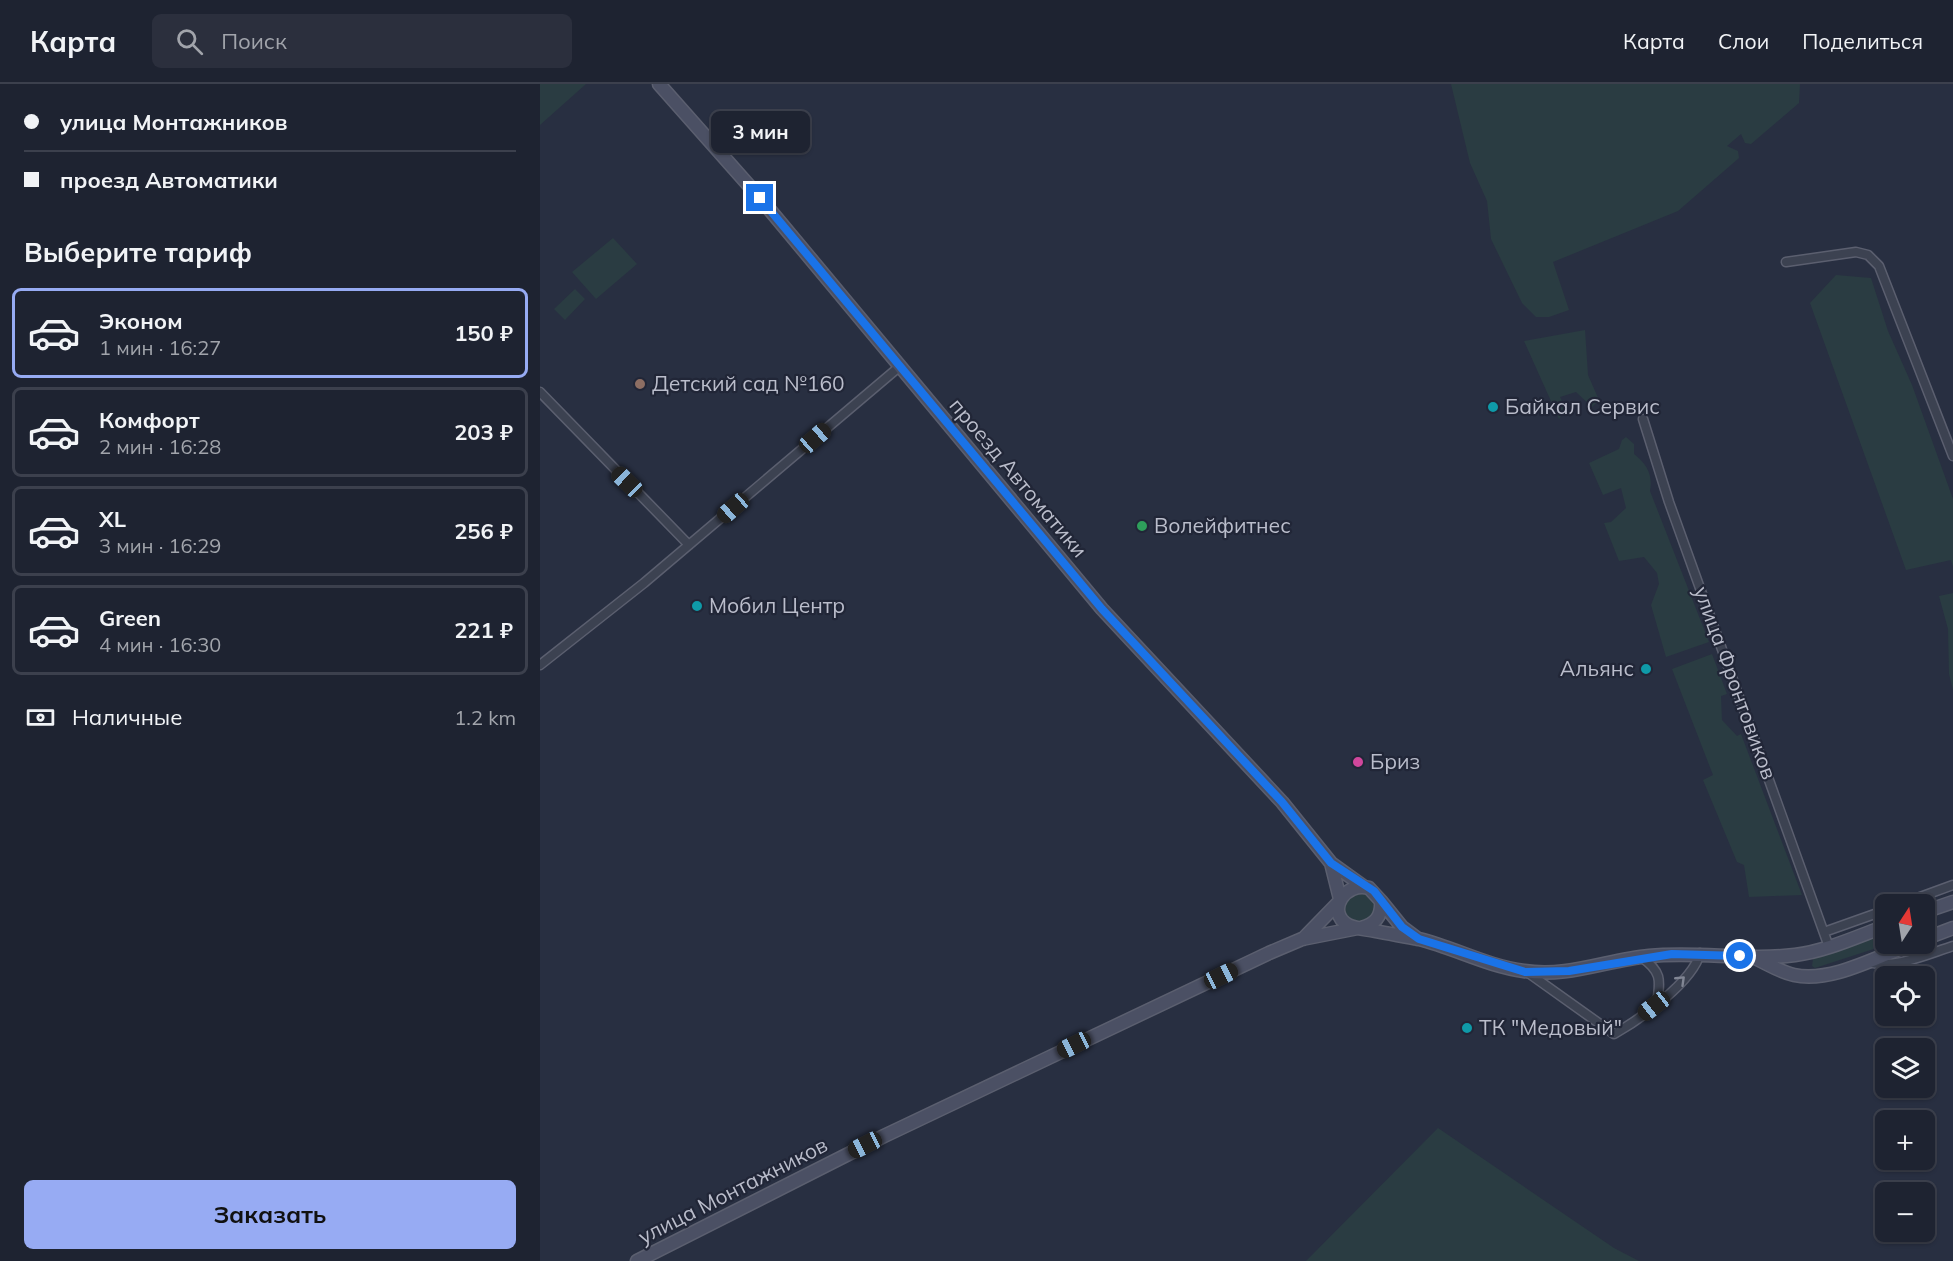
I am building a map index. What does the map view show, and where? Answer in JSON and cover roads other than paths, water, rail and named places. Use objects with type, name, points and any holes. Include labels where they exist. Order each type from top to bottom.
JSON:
[{"type":"main road","name":"проезд Автоматики","points":[[658,84],[760,198],[1072,575],[1138,649],[1282,802],[1331,863],[1363,886]]},
{"type":"main road","name":"проезд Автоматики","points":[[1331,863],[1340,901]]},
{"type":"main road","points":[[1363,886],[1374,891],[1381,901],[1381,911],[1378,919],[1371,926],[1359,928],[1345,922],[1339,909],[1340,901],[1349,888],[1363,886]]},
{"type":"main road","name":"улица Монтажников","points":[[1302,939],[1340,901]]},
{"type":"main road","name":"улица Монтажников","points":[[1381,901],[1402,927],[1419,939]]},
{"type":"main road","points":[[1935,908],[1953,902]]},
{"type":"main road","name":"улица Монтажников","points":[[637,1261],[656,1258],[884,1136],[1302,939],[1359,928],[1419,939],[1525,972],[1569,971],[1641,957],[1700,953],[1754,957],[1811,952],[1875,930]]},
{"type":"main road","points":[[1935,935],[1953,928]]},
{"type":"main road","points":[[1811,952],[1809,964],[1816,976]]},
{"type":"main road","name":"улица Монтажников","points":[[1754,957],[1792,975],[1816,976],[1885,954]]},
{"type":"street","points":[[1786,262],[1856,252],[1868,255],[1880,266],[1953,456]]},
{"type":"street","points":[[540,665],[689,545],[899,367]]},
{"type":"street","points":[[540,392],[689,545]]},
{"type":"street","name":"улица Фронтовиков","points":[[1643,419],[1669,502],[1829,947]]},
{"type":"street","points":[[1928,894],[1953,885]]},
{"type":"street","points":[[1824,932],[1875,914]]},
{"type":"street","points":[[1865,934],[1870,916]]},
{"type":"street","points":[[1864,962],[1877,965],[1903,962],[1953,946]]},
{"type":"street","points":[[1525,972],[1614,1034],[1657,1003],[1694,968],[1700,953]]},
{"type":"street","points":[[1641,957],[1653,965],[1660,979],[1657,1003]]},
{"type":"place","name":"Детский сад №160","points":[[640,384]]},
{"type":"place","name":"Байкал Сервис","points":[[1493,407]]},
{"type":"place","name":"Волейфитнес","points":[[1142,526]]},
{"type":"place","name":"Мобил Центр","points":[[697,606]]},
{"type":"place","name":"Альянс","points":[[1646,669]]},
{"type":"place","name":"Бриз","points":[[1358,762]]},
{"type":"place","name":"ТК \"Медовый\"","points":[[1467,1028]]}]
